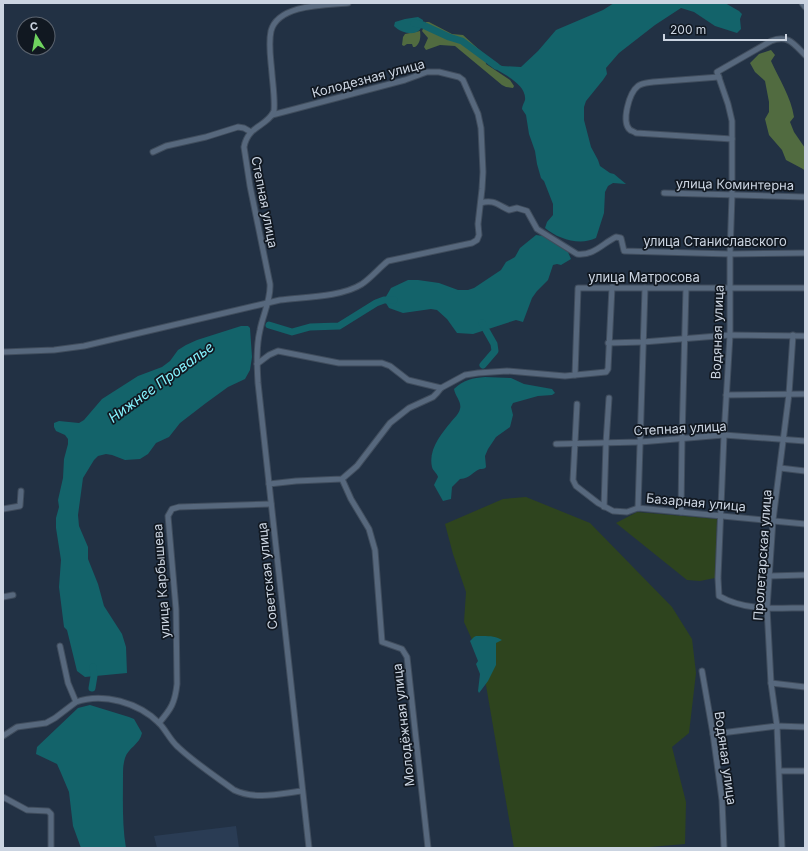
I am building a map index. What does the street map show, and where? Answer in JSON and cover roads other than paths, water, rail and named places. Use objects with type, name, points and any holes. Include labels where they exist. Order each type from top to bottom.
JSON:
[{"type":"street","points":[[153,152],[166,146],[206,137],[238,127],[244,128],[251,132],[272,115],[274,105],[270,39],[275,22],[286,13],[296,10],[348,3]]},
{"type":"street","points":[[802,3],[805,7]]},
{"type":"street","points":[[732,138],[636,133],[631,131],[628,125],[627,106],[629,98],[637,87],[642,84],[718,74],[778,38],[789,40],[805,55]]},
{"type":"street","name":"Колодезная улица","points":[[272,115],[397,82],[427,72],[440,72],[459,77],[466,85],[480,121],[483,172],[481,203]]},
{"type":"street","name":"Водяная улица","points":[[718,74],[731,113],[732,138],[730,336],[724,436],[719,596],[730,602],[746,606],[767,608]]},
{"type":"street","name":"Степная улица","points":[[251,132],[245,142],[244,154],[270,284],[268,303]]},
{"type":"street","name":"улица Коминтерна","points":[[664,193],[805,197]]},
{"type":"street","name":"улица Станиславского","points":[[481,203],[490,201],[500,204],[509,210],[517,208],[527,211],[537,229],[577,254],[582,255],[594,251],[616,237],[621,238],[624,251],[730,254],[805,253]]},
{"type":"street","points":[[3,352],[54,350],[84,346],[280,300],[311,297],[347,290],[363,283],[388,261],[472,243],[479,235],[478,224],[481,203]]},
{"type":"street","points":[[268,484],[342,479],[357,466],[390,423],[409,408],[433,397],[441,388],[465,376],[478,373],[507,371],[542,375],[575,375],[606,372],[608,369],[608,343],[612,287]]},
{"type":"street","name":"улица Матросова","points":[[575,375],[578,288],[805,288]]},
{"type":"street","points":[[638,508],[645,288]]},
{"type":"street","points":[[681,512],[686,288]]},
{"type":"street","name":"Советская улица","points":[[268,303],[260,330],[257,364],[268,484],[309,848]]},
{"type":"street","name":"Пролетарская улица","points":[[782,848],[780,771],[767,608],[773,520],[789,394],[793,335]]},
{"type":"street","points":[[608,343],[730,336],[805,336]]},
{"type":"street","points":[[257,364],[269,355],[278,351],[339,363],[382,363],[390,366],[408,380],[441,388]]},
{"type":"street","points":[[726,396],[805,394]]},
{"type":"street","points":[[604,507],[609,398]]},
{"type":"street","points":[[575,443],[577,404]]},
{"type":"street","name":"Степная улица","points":[[556,444],[640,442],[724,436],[805,441]]},
{"type":"street","name":"Базарная улица","points":[[575,443],[573,480],[576,486],[604,507],[613,511],[627,512],[638,508],[805,524]]},
{"type":"street","points":[[780,468],[805,471]]},
{"type":"street","name":"Молодёжная улица","points":[[342,479],[373,539],[378,572],[382,642],[402,649],[408,657],[428,848]]},
{"type":"street","points":[[3,509],[20,506],[21,491]]},
{"type":"street","name":"улица Карбышева","points":[[160,724],[172,707],[176,695],[177,684],[176,609],[168,516],[172,510],[179,507],[271,504]]},
{"type":"street","points":[[769,576],[805,575]]},
{"type":"street","points":[[3,597],[13,595]]},
{"type":"street","points":[[767,608],[805,608]]},
{"type":"street","points":[[60,646],[68,683],[76,702]]},
{"type":"street","name":"Водяная улица","points":[[702,671],[713,734],[722,800],[724,848]]},
{"type":"street","points":[[772,683],[805,687]]},
{"type":"street","points":[[3,736],[17,728],[46,723],[76,702],[93,698],[106,698],[144,712],[160,724],[178,747],[228,786],[240,793],[258,796],[302,791]]},
{"type":"street","points":[[713,734],[777,726],[805,727]]},
{"type":"street","points":[[780,771],[805,771]]},
{"type":"street","points":[[3,798],[27,810],[48,811],[51,814],[51,848]]},
{"type":"water","points":[[614,3],[725,3],[742,14],[740,19],[741,29],[737,33],[715,26],[694,12],[681,8],[655,25],[619,53],[606,68],[607,74],[586,101],[584,107],[584,120],[591,147],[600,166],[614,174],[626,184],[613,183],[608,186],[605,192],[604,213],[596,238],[583,241],[569,240],[550,232],[545,228],[547,222],[553,215],[553,204],[544,181],[541,178],[535,151],[529,134],[526,115],[522,109],[525,100],[522,88],[512,79],[488,64],[488,61],[491,60],[502,66],[521,67],[538,51],[556,30],[603,10]]},
{"type":"water","points":[[418,17],[423,20],[420,30],[416,32],[407,33],[394,26],[395,22]]},
{"type":"water","points":[[536,235],[543,236],[568,252],[571,259],[561,265],[553,265],[548,280],[532,298],[523,322],[516,320],[473,334],[457,333],[447,319],[437,310],[431,309],[403,313],[389,308],[384,300],[391,288],[408,280],[439,283],[458,290],[468,290],[474,288],[501,270],[506,262],[515,257],[520,248]]},
{"type":"water","points":[[241,326],[248,326],[250,328],[252,357],[250,370],[245,379],[228,387],[206,403],[180,423],[169,437],[156,443],[148,454],[140,459],[125,460],[106,454],[98,456],[83,478],[78,515],[79,526],[88,547],[88,559],[98,584],[104,606],[122,634],[126,647],[127,673],[85,677],[77,671],[67,630],[64,627],[59,587],[61,560],[56,518],[59,507],[58,500],[63,478],[64,459],[68,439],[65,435],[56,431],[54,423],[59,421],[79,423],[84,420],[102,399],[138,376],[162,367],[170,361],[178,350],[186,345]]},
{"type":"water","points":[[485,377],[511,378],[524,384],[552,389],[555,393],[552,395],[538,396],[513,403],[511,407],[513,415],[510,427],[496,437],[488,449],[485,456],[486,468],[477,470],[469,476],[460,479],[452,487],[451,499],[443,501],[434,485],[438,477],[433,470],[431,461],[434,448],[447,427],[458,414],[460,404],[454,389],[461,383],[468,380]]},
{"type":"water","points":[[476,636],[493,637],[502,640],[496,643],[496,665],[488,681],[479,693],[480,674],[476,664],[478,661],[470,641]]},
{"type":"water","points":[[90,705],[134,719],[142,733],[139,740],[129,751],[123,765],[123,812],[126,848],[81,848],[73,826],[69,792],[57,764],[36,754],[37,747],[78,708]]},
{"type":"waterway","points":[[414,23],[423,25],[449,37],[462,41],[496,66]]},
{"type":"waterway","name":"Нижнее Провалье","points":[[269,325],[292,332],[310,327],[339,326],[376,303],[384,300],[394,300]]},
{"type":"waterway","points":[[482,323],[494,344],[495,351],[483,365]]},
{"type":"waterway","name":"Нижнее Провалье","points":[[92,688],[94,676],[93,667]]}]
